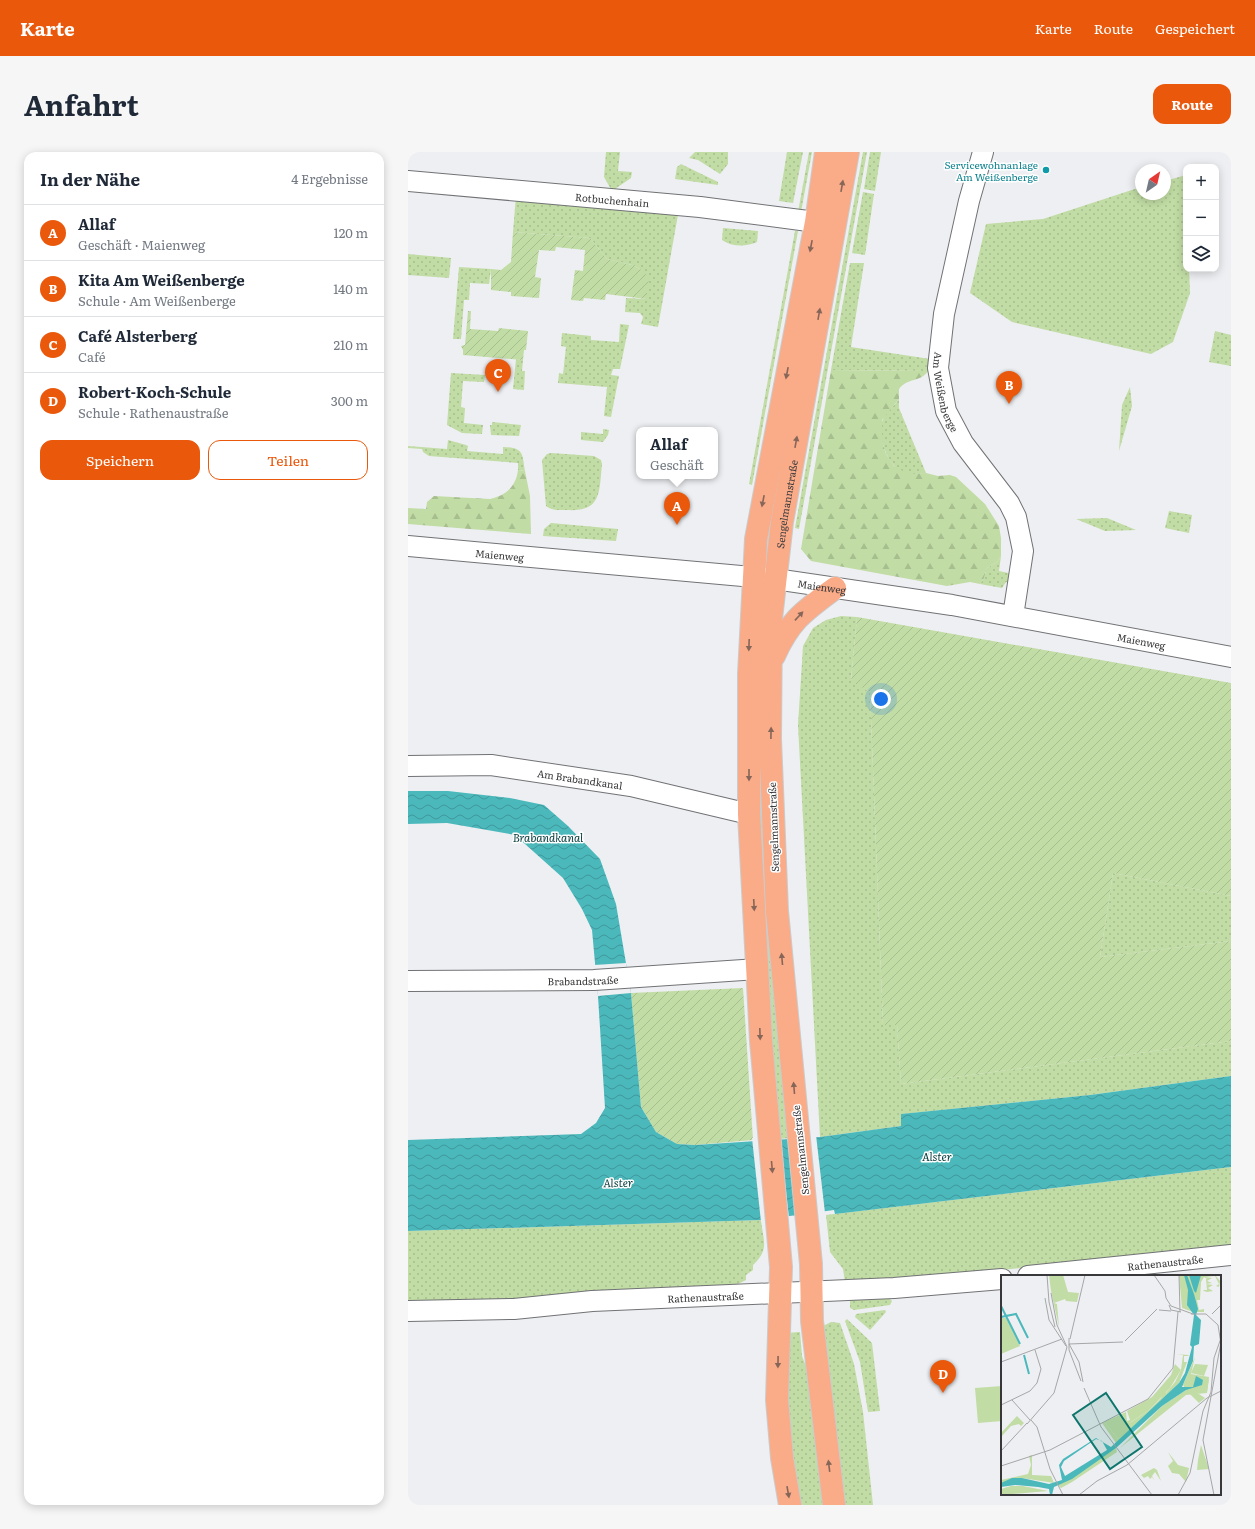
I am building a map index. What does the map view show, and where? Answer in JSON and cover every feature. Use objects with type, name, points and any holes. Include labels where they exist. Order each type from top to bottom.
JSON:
[{"type":"main road","points":[[790,1505],[782,1458],[777,1400],[781,1267],[761,1041],[749,814],[749,674],[756,539],[816,222],[826,152]]},
{"type":"main road","name":"Sengelmannstraße","points":[[834,1505],[812,1321],[812,1292],[808,1234],[777,911],[771,747],[771,618],[782,522],[848,152]]},
{"type":"main road","points":[[772,661],[783,635],[801,613],[835,588]]},
{"type":"street","name":"Am Weißenberge","points":[[983,152],[969,201],[944,314],[938,368],[946,411],[963,443],[1001,492],[1016,517],[1023,551],[1013,616]]},
{"type":"street","name":"Rotbuchenhain","points":[[408,181],[700,207],[816,222]]},
{"type":"street","name":"Maienweg","points":[[408,546],[754,576],[952,605],[1231,657]]},
{"type":"street","name":"Am Brabandkanal","points":[[408,766],[491,765],[631,786],[749,814]]},
{"type":"street","name":"Brabandstraße","points":[[408,981],[631,979],[758,969]]},
{"type":"street","name":"Rathenaustraße","points":[[1038,1275],[1231,1255]]},
{"type":"street","name":"Rathenaustraße","points":[[408,1311],[514,1309],[592,1302],[894,1288],[1001,1279]]},
{"type":"green space","points":[[606,152],[620,152],[618,171],[632,172],[631,178],[612,191],[604,177]]},
{"type":"green space","points":[[695,152],[728,152],[728,164],[720,174],[698,160],[689,158]]},
{"type":"green space","points":[[787,152],[803,152],[793,203],[779,201]]},
{"type":"green space","points":[[809,152],[812,152],[801,212],[798,212]]},
{"type":"green space","points":[[863,152],[867,152],[799,529],[795,528]]},
{"type":"green space","points":[[870,152],[881,152],[875,191],[864,189]]},
{"type":"green space","points":[[681,164],[718,182],[718,185],[675,179],[677,167]]},
{"type":"green space","points":[[1183,176],[1183,272],[1189,272],[1190,293],[1173,342],[1151,354],[1012,322],[970,293],[986,224],[1043,219],[1135,189],[1135,200],[1171,200],[1171,179]]},
{"type":"green space","points":[[863,192],[874,194],[865,255],[852,253]]},
{"type":"green space","points":[[516,196],[679,209],[658,327],[641,324],[643,317],[640,313],[625,312],[626,298],[646,299],[642,270],[632,265],[607,259],[590,238],[513,232]]},
{"type":"green space","points":[[723,228],[758,231],[757,242],[739,246],[730,244],[722,240]]},
{"type":"green space","points":[[795,231],[798,231],[752,485],[749,484]]},
{"type":"green space","points":[[513,232],[590,238],[607,259],[632,265],[642,270],[649,278],[646,299],[606,294],[605,300],[584,298],[583,301],[571,300],[575,270],[583,271],[585,250],[556,247],[555,251],[539,250],[535,277],[541,278],[539,298],[511,296],[511,292],[491,290],[491,269],[501,270],[511,262]]},
{"type":"green space","points":[[408,254],[451,258],[449,278],[408,275]]},
{"type":"green space","points":[[850,263],[864,263],[851,347],[930,359],[928,371],[831,370]]},
{"type":"green space","points":[[459,267],[491,269],[489,284],[470,283],[469,300],[464,300],[461,339],[453,339]]},
{"type":"green space","points":[[468,311],[471,311],[470,329],[498,331],[499,328],[528,331],[526,350],[524,350],[523,360],[463,355],[461,346],[465,345]]},
{"type":"green space","points":[[620,324],[629,325],[620,369],[613,369],[611,375],[619,376],[611,417],[604,416],[607,387],[558,383],[559,373],[563,374],[566,347],[561,346],[562,333],[591,336],[591,340],[619,342]]},
{"type":"green space","points":[[1215,331],[1231,335],[1231,366],[1209,362]]},
{"type":"green space","points":[[516,359],[523,360],[522,371],[525,371],[524,390],[513,389]]},
{"type":"green space","points":[[831,370],[928,371],[925,375],[906,383],[899,389],[899,399],[882,420],[882,441],[886,454],[894,466],[908,474],[926,473],[938,476],[950,475],[956,477],[985,504],[999,526],[1001,556],[997,562],[987,568],[984,578],[980,584],[970,582],[947,586],[811,561],[801,549]]},
{"type":"green space","points":[[451,373],[485,375],[484,382],[463,381],[461,407],[465,408],[464,423],[483,425],[482,434],[462,433],[447,425]]},
{"type":"green space","points":[[1130,387],[1132,406],[1119,451],[1122,405]]},
{"type":"green space","points":[[899,399],[899,408],[926,473],[907,474],[900,471],[894,466],[885,451],[881,434],[881,426],[886,413]]},
{"type":"green space","points":[[492,422],[521,425],[519,436],[491,435],[490,425],[492,425]]},
{"type":"green space","points":[[603,429],[609,430],[608,435],[603,442],[581,440],[581,432],[603,434]]},
{"type":"green space","points":[[448,440],[468,446],[467,451],[503,454],[503,447],[518,450],[522,456],[525,471],[518,470],[518,463],[429,456],[423,452],[422,449],[408,448],[408,446],[447,449]]},
{"type":"green space","points":[[547,454],[594,456],[601,460],[602,464],[599,491],[593,504],[587,508],[578,510],[556,510],[546,506],[542,460]]},
{"type":"green space","points":[[518,470],[525,471],[530,496],[531,534],[408,524],[408,508],[426,509],[427,502],[434,496],[490,499],[500,496],[512,486]]},
{"type":"green space","points":[[1169,511],[1192,515],[1189,533],[1165,528]]},
{"type":"green space","points":[[1107,518],[1136,530],[1105,531],[1076,519]]},
{"type":"green space","points":[[551,523],[618,529],[616,541],[543,536],[544,529]]},
{"type":"green space","points":[[1001,556],[999,571],[1013,574],[1011,583],[1006,582],[1002,588],[980,584],[984,578],[987,568],[997,562]]},
{"type":"green space","points":[[841,616],[857,617],[851,680],[870,692],[883,1025],[897,1025],[901,1084],[1231,1041],[1231,1076],[1090,1095],[902,1114],[901,1126],[820,1137],[798,725],[803,646],[813,628],[826,620]]},
{"type":"green space","points":[[762,617],[762,812],[789,1138],[780,1139],[778,1128],[755,793]]},
{"type":"green space","points":[[857,617],[1231,683],[1231,896],[1113,873],[1100,957],[1231,941],[1231,1041],[901,1084],[897,1025],[883,1025],[870,692],[851,681]]},
{"type":"green space","points":[[1113,873],[1231,896],[1231,941],[1100,957]]},
{"type":"green space","points":[[743,988],[753,1140],[695,1145],[677,1144],[656,1132],[641,1107],[631,993]]},
{"type":"green space","points":[[1231,1167],[1231,1246],[964,1274],[845,1282],[843,1269],[830,1252],[826,1215]]},
{"type":"green space","points":[[761,1220],[764,1239],[764,1249],[762,1254],[753,1265],[753,1270],[746,1275],[746,1280],[730,1288],[513,1300],[408,1302],[408,1231]]},
{"type":"green space","points":[[888,1297],[892,1301],[890,1305],[854,1310],[850,1308],[850,1300]]},
{"type":"green space","points":[[885,1310],[886,1312],[870,1330],[855,1317],[856,1314]]},
{"type":"green space","points":[[847,1319],[872,1343],[880,1411],[868,1412],[860,1362],[845,1321]]},
{"type":"green space","points":[[831,1322],[840,1323],[854,1364],[863,1412],[873,1505],[841,1505],[823,1326]]},
{"type":"green space","points":[[800,1332],[802,1356],[809,1374],[825,1505],[798,1505],[784,1397],[786,1333]]},
{"type":"green space","points":[[1001,1386],[1001,1421],[978,1423],[975,1388]]},
{"type":"water","points":[[408,791],[448,791],[510,798],[544,805],[568,826],[600,859],[616,904],[631,993],[641,1107],[656,1132],[677,1144],[695,1145],[820,1137],[901,1126],[901,1114],[1090,1095],[1231,1076],[1231,1167],[835,1214],[834,1210],[761,1220],[408,1231],[408,1140],[581,1134],[596,1123],[605,1108],[592,930],[582,909],[563,878],[515,835],[447,823],[408,824]]},
{"type":"pier","points":[[626,963],[631,993],[598,996],[594,965]]},
{"type":"pier","points":[[816,1135],[825,1213],[798,1217],[788,1136]]},
{"type":"pier","points":[[780,1137],[789,1218],[761,1222],[752,1138]]},
{"type":"place","name":"Servicewohnanlage Am Weißenberge","points":[[1046,170]]},
{"type":"place","name":"Café Alsterberg","points":[[498,392]]},
{"type":"place","name":"Kita Am Weißenberge","points":[[1009,404]]},
{"type":"place","name":"Allaf","points":[[677,525]]},
{"type":"place","name":"Robert-Koch-Schule","points":[[943,1393]]},
{"type":"water label","name":"Brabandkanal","points":[[548,837]]},
{"type":"water label","name":"Alster","points":[[937,1156]]},
{"type":"water label","name":"Alster","points":[[618,1182]]}]
